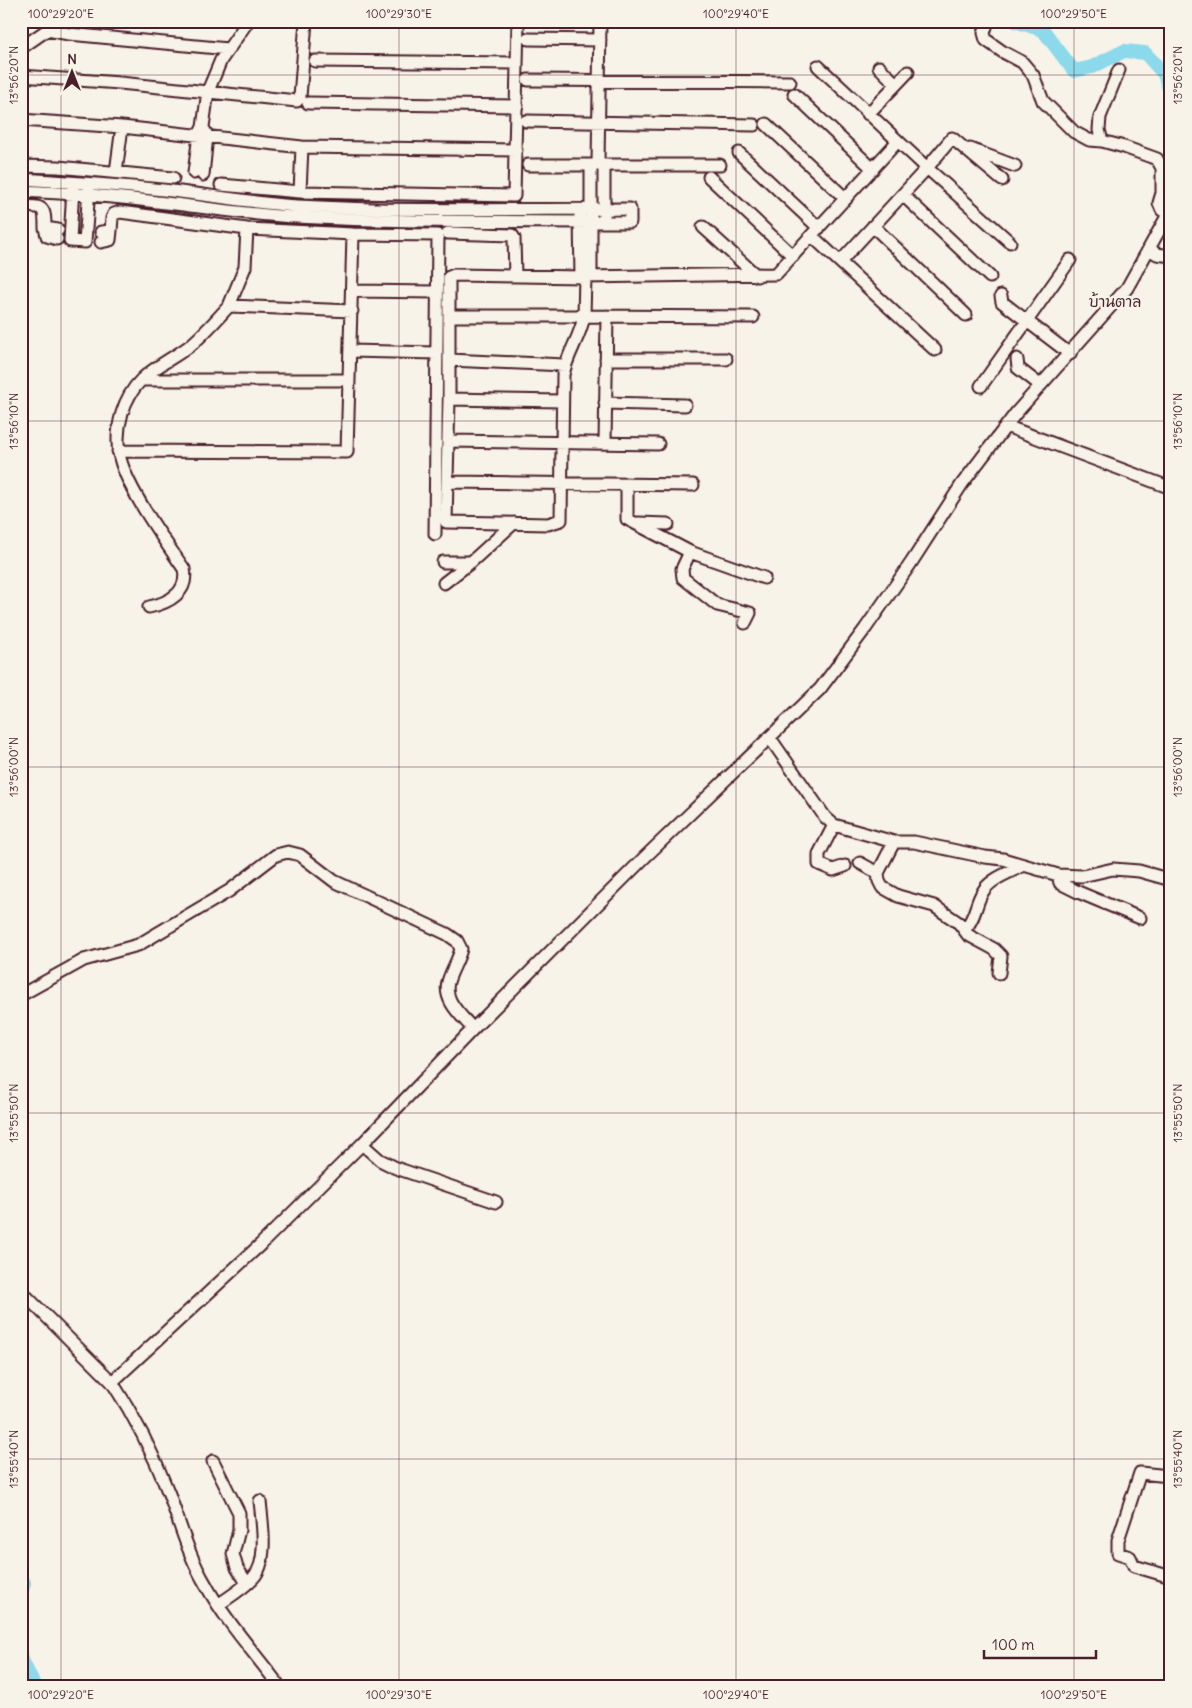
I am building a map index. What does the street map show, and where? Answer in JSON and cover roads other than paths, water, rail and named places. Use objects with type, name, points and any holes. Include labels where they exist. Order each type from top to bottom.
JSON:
[{"type":"street","points":[[21,48],[60,21]]},
{"type":"street","points":[[194,207],[208,92],[217,68],[248,21]]},
{"type":"street","points":[[21,76],[70,78],[297,101],[300,97],[306,21]]},
{"type":"street","points":[[221,185],[300,192],[514,196],[518,21]]},
{"type":"street","points":[[600,21],[598,165],[604,222]]},
{"type":"street","points":[[112,1382],[260,1245],[645,857],[820,689],[911,563],[962,484],[1006,426],[1127,288],[1170,211],[1162,210],[1159,203],[1162,194],[1162,168],[1157,159],[1124,147],[1102,141],[1089,140],[1074,132],[1043,101],[1033,75],[1022,62],[986,40],[984,33],[988,21]]},
{"type":"street","points":[[47,30],[69,34],[228,49]]},
{"type":"street","points":[[528,38],[600,40]]},
{"type":"street","points":[[314,61],[517,63]]},
{"type":"street","points":[[818,66],[868,114],[1010,242]]},
{"type":"street","points":[[879,67],[896,84]]},
{"type":"street","points":[[1102,141],[1099,130],[1100,117],[1119,70]]},
{"type":"street","points":[[868,114],[908,72]]},
{"type":"street","points":[[528,80],[790,82]]},
{"type":"street","points":[[794,94],[873,169]]},
{"type":"street","points":[[308,103],[517,106]]},
{"type":"street","points":[[21,120],[203,132],[302,147],[516,150]]},
{"type":"street","points":[[526,121],[760,124],[846,199]]},
{"type":"street","points":[[116,172],[122,127]]},
{"type":"street","points":[[840,262],[904,196],[952,138],[1002,180]]},
{"type":"street","points":[[598,165],[585,215],[586,276],[584,316],[565,365],[562,401],[561,520],[548,524],[446,522],[449,400],[448,280],[451,276],[586,276],[757,276],[776,274],[898,141]]},
{"type":"street","points":[[959,144],[1015,166]]},
{"type":"street","points":[[300,192],[302,147]]},
{"type":"street","points":[[738,153],[815,232],[840,262],[935,350]]},
{"type":"street","points":[[528,165],[720,165]]},
{"type":"street","points":[[21,166],[173,178]]},
{"type":"street","points":[[710,177],[793,256]]},
{"type":"street","points":[[21,179],[89,183],[196,195],[296,211]]},
{"type":"street","points":[[64,235],[74,182]]},
{"type":"street","points":[[89,183],[88,195],[96,236]]},
{"type":"street","points":[[21,191],[88,195],[194,207],[426,215],[513,222],[585,215],[604,209],[630,209],[630,222],[604,222],[585,215],[514,209],[426,215]]},
{"type":"street","points":[[904,196],[990,277]]},
{"type":"street","points":[[21,206],[40,207],[43,209],[47,236],[96,236]]},
{"type":"street","points":[[513,222],[514,209]]},
{"type":"street","points":[[96,236],[114,214],[120,212],[247,229],[353,234],[438,235],[435,534]]},
{"type":"street","points":[[873,226],[966,314]]},
{"type":"street","points":[[703,227],[757,276]]},
{"type":"street","points":[[149,607],[161,605],[179,593],[186,578],[184,569],[143,506],[127,477],[118,451],[117,436],[122,411],[129,395],[141,380],[158,366],[190,345],[210,328],[229,306],[245,267],[247,229]]},
{"type":"street","points":[[448,233],[512,235],[514,238],[516,276]]},
{"type":"street","points":[[118,451],[347,452],[353,234]]},
{"type":"street","points":[[1149,249],[1157,254],[1171,256]]},
{"type":"street","points":[[981,386],[1070,260]]},
{"type":"street","points":[[352,292],[437,292]]},
{"type":"street","points":[[1001,296],[1002,302],[1070,354]]},
{"type":"street","points":[[229,306],[352,311]]},
{"type":"street","points":[[449,316],[753,317]]},
{"type":"street","points":[[605,443],[607,316]]},
{"type":"street","points":[[350,351],[437,353]]},
{"type":"street","points":[[606,359],[726,359]]},
{"type":"street","points":[[1016,359],[1018,368],[1040,385]]},
{"type":"street","points":[[449,360],[565,365]]},
{"type":"street","points":[[141,380],[349,380]]},
{"type":"street","points":[[449,400],[562,401]]},
{"type":"street","points":[[605,403],[685,404]]},
{"type":"street","points":[[1006,426],[1171,488]]},
{"type":"street","points":[[448,441],[658,444]]},
{"type":"street","points":[[447,482],[693,484]]},
{"type":"street","points":[[627,484],[627,519],[690,552],[764,578]]},
{"type":"street","points":[[444,582],[471,562],[514,523]]},
{"type":"street","points":[[634,523],[668,524]]},
{"type":"street","points":[[690,552],[682,569],[683,578],[717,605],[750,613],[745,623]]},
{"type":"street","points":[[443,562],[471,562]]},
{"type":"street","points":[[770,738],[824,817],[834,825],[894,842],[914,842],[984,857],[1003,859],[1058,875],[1082,876],[1113,869],[1139,871],[1171,880]]},
{"type":"street","points":[[834,825],[819,854],[819,864],[833,870],[845,866]]},
{"type":"street","points":[[878,873],[894,842]]},
{"type":"street","points":[[21,995],[84,960],[138,945],[229,891],[276,855],[288,852],[300,855],[334,880],[430,925],[457,941],[461,949],[448,983],[447,992],[451,1003],[473,1029]]},
{"type":"street","points":[[860,863],[878,873],[882,886],[898,896],[934,906],[959,923],[968,935],[994,949],[1001,956],[999,973]]},
{"type":"street","points":[[965,929],[973,919],[984,889],[1000,877],[1024,865]]},
{"type":"street","points":[[1058,875],[1060,883],[1140,918]]},
{"type":"street","points":[[362,1144],[373,1156],[396,1168],[496,1202]]},
{"type":"street","points":[[21,1291],[112,1382],[136,1419],[205,1584],[218,1605],[280,1687]]},
{"type":"street","points":[[213,1461],[239,1513],[239,1530],[233,1554],[237,1568],[247,1583]]},
{"type":"street","points":[[1171,1468],[1169,1476],[1140,1473],[1117,1548],[1118,1553],[1130,1557],[1134,1566],[1171,1577]]},
{"type":"street","points":[[218,1605],[254,1577],[260,1565],[263,1549],[260,1501]]},
{"type":"waterway","points":[[1015,21],[1043,30],[1074,71],[1092,67],[1124,51],[1145,53],[1164,74],[1171,94]]},
{"type":"waterway","points":[[21,1577],[24,1583],[21,1594]]},
{"type":"waterway","points":[[21,1654],[35,1687]]},
{"type":"district","name":"บ้านตาล","points":[[1115,302]]}]
